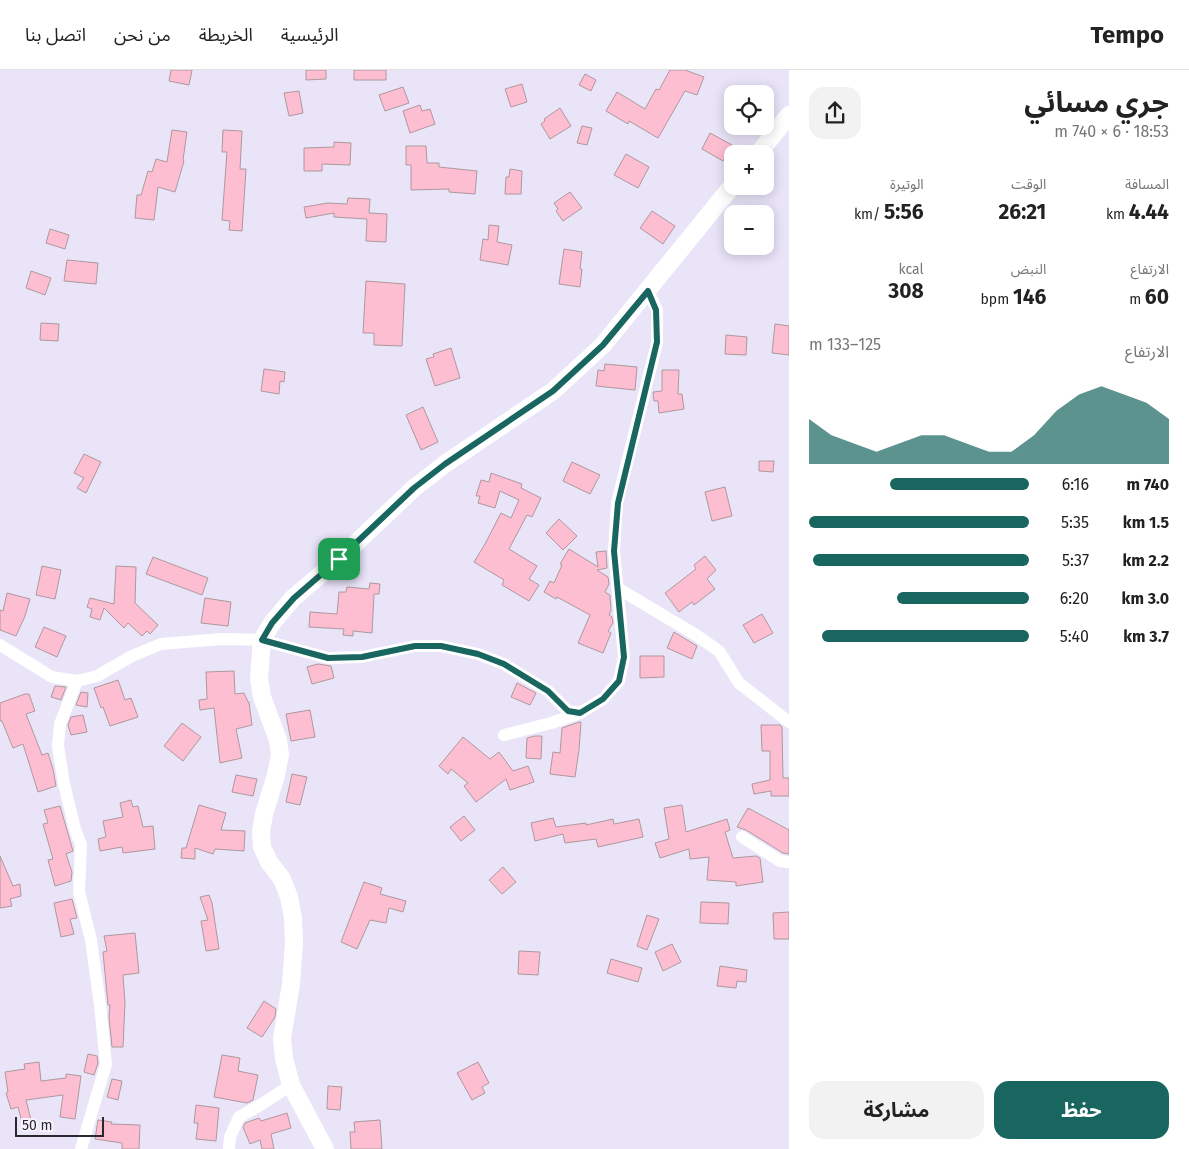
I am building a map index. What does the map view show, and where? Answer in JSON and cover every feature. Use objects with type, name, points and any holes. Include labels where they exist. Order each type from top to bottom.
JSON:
[{"type":"main road","points":[[765,145],[789,115]]},
{"type":"main road","points":[[325,1149],[291,1085],[284,1058],[282,1038],[291,984],[294,943],[293,918],[289,897],[282,879],[269,862],[262,847],[261,832],[264,814],[280,755],[278,740],[262,697],[259,678],[262,640],[272,623],[294,598],[339,559],[414,488],[445,464],[553,391],[603,345],[725,195]]},
{"type":"street","points":[[504,735],[551,723],[580,713],[603,699],[619,681],[624,657],[614,551],[618,503],[657,342],[656,310],[648,291]]},
{"type":"street","points":[[619,589],[719,651],[739,683],[789,722]]},
{"type":"street","points":[[0,645],[52,677],[77,681],[97,676],[132,656],[161,644],[222,639],[262,640],[328,658],[362,657],[415,646],[441,646],[478,654],[504,664],[548,691],[568,711],[580,713]]},
{"type":"street","points":[[77,681],[60,724],[58,746],[64,784],[81,845],[79,892],[91,940],[106,1064],[81,1149]]},
{"type":"street","points":[[742,837],[780,861],[789,862]]},
{"type":"street","points":[[229,1149],[230,1137],[239,1117],[291,1085]]},
{"type":"building","points":[[171,70],[192,70],[189,85],[169,81]]},
{"type":"building","points":[[306,70],[326,70],[326,79],[306,80]]},
{"type":"building","points":[[354,70],[386,70],[386,80],[354,80]]},
{"type":"building","points":[[670,70],[685,70],[704,77],[697,95],[685,91],[658,138],[629,121],[628,124],[606,111],[617,92],[645,109],[656,89],[659,90]]},
{"type":"building","points":[[585,74],[596,80],[591,91],[579,85]]},
{"type":"building","points":[[522,84],[527,102],[511,107],[505,89]]},
{"type":"building","points":[[403,87],[409,103],[385,111],[379,95]]},
{"type":"building","points":[[299,91],[303,113],[289,116],[284,93]]},
{"type":"building","points":[[420,105],[422,111],[430,109],[435,124],[410,133],[403,111]]},
{"type":"building","points":[[560,108],[571,126],[550,139],[541,124],[545,121],[544,119]]},
{"type":"building","points":[[582,126],[592,128],[587,145],[577,143]]},
{"type":"building","points":[[172,130],[187,132],[184,161],[175,192],[158,187],[154,220],[135,218],[137,195],[141,195],[148,171],[152,172],[156,159],[167,162]]},
{"type":"building","points":[[223,130],[242,131],[240,169],[246,169],[242,231],[229,230],[230,221],[222,220],[227,152],[222,152]]},
{"type":"building","points":[[710,133],[732,145],[724,145],[723,161],[702,149]]},
{"type":"building","points":[[334,142],[351,143],[350,165],[322,164],[322,171],[304,171],[304,148],[334,147]]},
{"type":"building","points":[[406,146],[426,146],[427,163],[439,163],[439,167],[477,171],[475,194],[449,192],[449,189],[411,190],[411,165],[406,165]]},
{"type":"building","points":[[626,154],[649,167],[638,188],[614,175]]},
{"type":"building","points":[[510,169],[522,171],[521,194],[505,194],[506,177],[509,177]]},
{"type":"building","points":[[570,192],[582,208],[563,221],[556,211],[558,209],[554,203]]},
{"type":"building","points":[[348,198],[370,199],[369,213],[387,214],[386,242],[366,241],[367,219],[334,217],[334,213],[306,218],[304,207],[328,203],[347,204]]},
{"type":"building","points":[[652,211],[675,226],[663,244],[640,228]]},
{"type":"building","points":[[489,225],[499,226],[497,242],[512,245],[508,265],[480,260],[483,239],[488,240]]},
{"type":"building","points":[[50,229],[69,235],[65,249],[46,243]]},
{"type":"building","points":[[564,249],[582,252],[580,287],[559,284]]},
{"type":"building","points":[[67,260],[98,263],[96,284],[64,281]]},
{"type":"building","points":[[31,271],[51,278],[45,295],[26,288]]},
{"type":"building","points":[[366,281],[405,284],[402,346],[374,345],[374,333],[363,333]]},
{"type":"building","points":[[41,323],[59,324],[58,341],[40,340]]},
{"type":"building","points":[[775,324],[789,326],[789,355],[772,353]]},
{"type":"building","points":[[726,335],[747,337],[746,355],[725,354]]},
{"type":"building","points":[[451,348],[460,378],[435,386],[426,359],[434,357],[433,354]]},
{"type":"building","points":[[605,364],[637,367],[635,390],[596,386],[598,370],[604,371]]},
{"type":"building","points":[[264,369],[285,372],[284,382],[280,381],[279,394],[261,391]]},
{"type":"building","points":[[662,370],[679,370],[678,394],[682,394],[684,409],[659,413],[658,401],[654,401],[653,392],[662,391]]},
{"type":"building","points":[[423,407],[438,442],[421,450],[406,415]]},
{"type":"building","points":[[84,454],[101,462],[86,493],[77,488],[84,478],[74,473]]},
{"type":"building","points":[[759,461],[774,461],[773,472],[759,471]]},
{"type":"building","points":[[572,462],[600,475],[590,494],[563,481]]},
{"type":"building","points":[[491,473],[522,484],[521,488],[541,498],[532,517],[527,515],[509,549],[537,566],[529,579],[539,585],[529,601],[502,585],[504,580],[474,562],[501,513],[511,518],[519,500],[500,491],[495,508],[478,503],[480,496],[476,496],[481,480],[489,482]]},
{"type":"building","points":[[725,487],[732,516],[712,521],[705,492]]},
{"type":"building","points":[[559,519],[577,536],[563,550],[546,533]]},
{"type":"building","points":[[569,549],[598,567],[596,552],[606,551],[607,568],[597,570],[608,577],[609,584],[605,592],[610,595],[611,611],[609,615],[612,617],[613,623],[608,631],[611,633],[603,653],[578,643],[590,615],[544,592],[550,581],[554,583],[562,565],[560,564]]},
{"type":"building","points":[[705,556],[716,570],[707,579],[715,589],[694,605],[692,602],[679,612],[665,593],[696,569],[694,565]]},
{"type":"building","points":[[153,557],[208,578],[202,595],[146,574]]},
{"type":"building","points":[[42,566],[61,570],[55,599],[36,595]]},
{"type":"building","points":[[116,566],[136,567],[135,603],[158,625],[150,634],[147,631],[142,636],[128,623],[124,628],[104,608],[100,620],[90,617],[92,609],[87,607],[90,598],[114,604]]},
{"type":"building","points":[[370,583],[380,584],[379,594],[374,594],[372,633],[353,631],[353,636],[343,635],[344,629],[309,627],[310,612],[337,614],[339,592],[346,592],[347,587],[369,589]]},
{"type":"building","points":[[7,593],[30,599],[16,636],[0,630],[0,610],[3,611]]},
{"type":"building","points":[[205,598],[231,602],[228,626],[201,623]]},
{"type":"building","points":[[762,614],[773,633],[754,643],[743,625]]},
{"type":"building","points":[[44,627],[66,636],[57,657],[35,647]]},
{"type":"building","points":[[674,632],[697,646],[692,659],[667,648]]},
{"type":"building","points":[[640,656],[664,656],[664,677],[640,678]]},
{"type":"building","points":[[318,664],[331,666],[334,678],[312,684],[307,667]]},
{"type":"building","points":[[234,671],[235,694],[244,693],[249,702],[252,725],[236,729],[242,758],[220,763],[214,708],[200,710],[199,700],[207,699],[206,672]]},
{"type":"building","points":[[118,680],[125,700],[131,698],[138,717],[110,726],[94,688]]},
{"type":"building","points":[[517,683],[536,693],[530,705],[511,697]]},
{"type":"building","points":[[55,686],[66,687],[61,700],[51,697]]},
{"type":"building","points":[[81,692],[88,693],[87,707],[76,705]]},
{"type":"building","points":[[29,694],[35,711],[26,714],[42,755],[48,753],[56,786],[38,792],[23,744],[13,748],[2,721],[0,721],[0,703]]},
{"type":"building","points":[[310,710],[315,737],[291,741],[286,714]]},
{"type":"building","points":[[83,715],[87,732],[71,735],[68,725],[71,717]]},
{"type":"building","points":[[581,722],[579,750],[575,777],[550,774],[553,752],[560,753],[562,728]]},
{"type":"building","points":[[182,723],[201,737],[183,761],[164,746]]},
{"type":"building","points":[[761,725],[780,725],[782,727],[783,778],[789,778],[789,796],[771,796],[771,791],[754,794],[752,784],[770,780],[770,751],[762,751]]},
{"type":"building","points":[[542,736],[541,759],[526,758],[527,738]]},
{"type":"building","points":[[463,737],[490,759],[499,752],[513,771],[528,766],[534,782],[510,790],[506,779],[476,802],[464,786],[468,783],[451,769],[448,774],[439,766]]},
{"type":"building","points":[[292,774],[307,777],[300,805],[286,802]]},
{"type":"building","points":[[236,775],[257,779],[253,796],[232,792]]},
{"type":"building","points":[[131,800],[133,807],[138,806],[143,827],[153,826],[155,849],[123,853],[122,847],[100,851],[98,839],[106,837],[103,821],[123,817],[120,803]]},
{"type":"building","points":[[199,805],[226,813],[221,830],[245,831],[244,851],[215,849],[213,854],[195,848],[195,859],[181,858],[182,848],[186,848]]},
{"type":"building","points":[[682,805],[686,832],[727,819],[730,830],[725,832],[733,858],[756,856],[760,858],[763,882],[736,886],[736,882],[707,880],[709,857],[690,859],[689,849],[660,858],[655,843],[669,839],[664,808]]},
{"type":"building","points":[[60,806],[73,851],[66,854],[72,872],[71,881],[55,886],[48,860],[53,859],[43,824],[48,823],[44,810]]},
{"type":"building","points":[[748,808],[789,830],[789,854],[783,853],[746,830],[737,827]]},
{"type":"building","points":[[464,816],[475,830],[461,841],[450,827]]},
{"type":"building","points":[[553,818],[556,827],[586,823],[586,825],[613,819],[614,824],[639,819],[643,837],[598,847],[596,839],[565,843],[563,834],[535,841],[531,823]]},
{"type":"building","points":[[0,856],[13,886],[20,884],[21,896],[10,899],[12,906],[0,908]]},
{"type":"building","points":[[503,867],[516,882],[502,894],[489,880]]},
{"type":"building","points":[[364,882],[382,888],[380,894],[406,901],[403,912],[389,908],[386,923],[370,920],[357,949],[341,942]]},
{"type":"building","points":[[209,895],[219,949],[206,951],[201,921],[208,920],[200,897]]},
{"type":"building","points":[[72,899],[77,918],[70,919],[74,934],[61,937],[54,903]]},
{"type":"building","points":[[701,902],[729,903],[728,924],[700,923]]},
{"type":"building","points":[[789,912],[789,939],[774,939],[773,913]]},
{"type":"building","points":[[647,915],[659,919],[647,950],[637,946]]},
{"type":"building","points":[[135,933],[139,973],[123,975],[125,1003],[123,1047],[112,1047],[109,1017],[110,1005],[108,1005],[103,952],[107,951],[104,936]]},
{"type":"building","points":[[672,944],[681,962],[663,971],[655,952]]},
{"type":"building","points":[[519,951],[540,952],[538,975],[518,974]]},
{"type":"building","points":[[611,959],[642,968],[638,982],[607,973]]},
{"type":"building","points":[[720,966],[747,970],[746,982],[737,981],[736,988],[717,986]]},
{"type":"building","points":[[264,1001],[276,1009],[275,1017],[262,1037],[247,1028]]},
{"type":"building","points":[[88,1054],[97,1056],[98,1063],[94,1075],[84,1072]]},
{"type":"building","points":[[222,1055],[240,1058],[238,1071],[258,1075],[253,1100],[247,1103],[214,1097]]},
{"type":"building","points":[[39,1062],[41,1081],[66,1078],[66,1074],[81,1076],[75,1119],[60,1117],[63,1095],[26,1100],[31,1120],[22,1122],[18,1107],[11,1109],[6,1093],[8,1092],[5,1072],[25,1069],[24,1064]]},
{"type":"building","points":[[478,1062],[489,1083],[482,1087],[485,1093],[472,1100],[457,1073]]},
{"type":"building","points":[[112,1079],[122,1081],[118,1100],[107,1097]]},
{"type":"building","points":[[328,1086],[342,1087],[340,1110],[327,1109]]},
{"type":"building","points":[[196,1105],[219,1108],[216,1141],[196,1139],[198,1123],[194,1123]]},
{"type":"building","points":[[287,1113],[291,1128],[271,1134],[274,1149],[262,1149],[260,1140],[250,1144],[243,1127],[245,1123],[259,1118],[261,1121]]},
{"type":"building","points":[[98,1120],[112,1122],[111,1124],[140,1125],[139,1149],[122,1149],[122,1143],[95,1139]]},
{"type":"building","points":[[380,1120],[382,1149],[351,1149],[350,1132],[355,1132],[354,1122]]},
{"type":"route","points":[[648,291],[656,310],[657,342],[618,503],[614,551],[624,657],[619,681],[603,699],[580,713],[568,711],[548,691],[504,664],[478,654],[441,646],[415,646],[362,657],[328,658],[262,640],[272,623],[294,598],[339,559],[414,488],[445,464],[553,391],[603,345],[648,291]]}]
